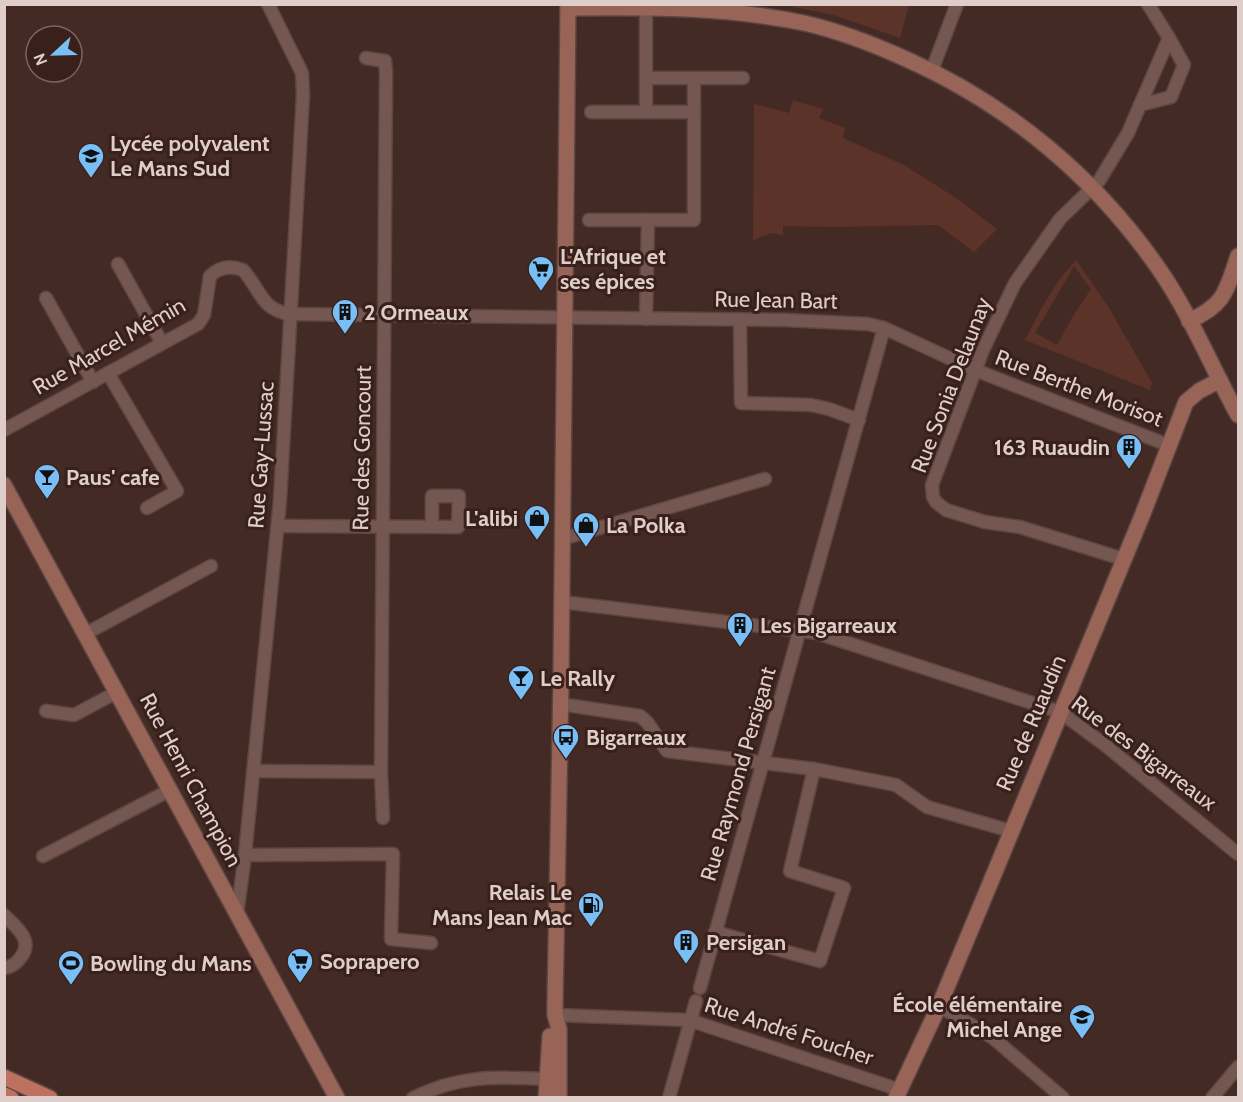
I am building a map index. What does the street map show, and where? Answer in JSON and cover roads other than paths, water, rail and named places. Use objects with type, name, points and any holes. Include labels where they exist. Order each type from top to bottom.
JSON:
[{"type":"main road","points":[[4,1077],[50,1098]]},
{"type":"main road","points":[[4,1095],[11,1098]]},
{"type":"street","name":"Rue Gay-Lussac","points":[[237,914],[278,526],[303,95],[302,73],[268,4]]},
{"type":"street","points":[[932,70],[957,4]]},
{"type":"street","points":[[1140,105],[1171,97],[1184,65],[1148,4]]},
{"type":"street","points":[[546,1098],[550,1032],[555,1015],[561,704],[568,6],[719,11],[807,24],[870,43],[932,70],[963,87],[1013,120],[1065,162],[1110,205],[1175,293],[1239,415]]},
{"type":"street","points":[[646,9],[646,112]]},
{"type":"street","name":"Rue Sonia Delaunay","points":[[1122,560],[1020,527],[994,524],[962,516],[946,510],[936,502],[932,491],[934,477],[998,315],[1015,283],[1060,219],[1100,181],[1128,133],[1169,38]]},
{"type":"street","name":"Rue des Goncourt","points":[[366,58],[385,61],[386,72],[381,772],[383,818]]},
{"type":"street","points":[[646,78],[743,78]]},
{"type":"street","points":[[589,220],[694,220],[694,78]]},
{"type":"street","points":[[591,112],[694,112]]},
{"type":"street","points":[[646,319],[648,220]]},
{"type":"street","points":[[1189,321],[1208,313],[1221,301],[1239,256]]},
{"type":"street","points":[[118,264],[162,343]]},
{"type":"street","name":"Rue Marcel Mémin","points":[[4,430],[198,324],[204,315],[210,276],[218,269],[236,267],[243,270],[268,306],[277,312],[290,314]]},
{"type":"street","points":[[46,298],[93,382]]},
{"type":"street","name":"Rue Jean Bart","points":[[290,314],[868,324],[884,328],[975,370]]},
{"type":"street","points":[[740,320],[741,403],[811,405],[859,420]]},
{"type":"street","name":"Rue Raymond Persigant","points":[[700,988],[884,328]]},
{"type":"street","name":"Rue Berthe Morisot","points":[[975,370],[1168,445]]},
{"type":"street","points":[[108,373],[177,491],[147,508]]},
{"type":"street","name":"Rue de Ruaudin","points":[[898,1094],[939,1006],[1142,516],[1186,402],[1199,391],[1220,380]]},
{"type":"street","points":[[562,539],[765,479]]},
{"type":"street","name":"Rue Henri Champion","points":[[4,485],[337,1098]]},
{"type":"street","points":[[278,526],[432,527]]},
{"type":"street","points":[[85,634],[211,566]]},
{"type":"street","name":"Rue des Bigarreaux","points":[[562,602],[817,633],[1060,712],[1105,745],[1239,854]]},
{"type":"street","points":[[46,711],[74,715],[117,693]]},
{"type":"street","points":[[561,704],[640,716],[647,722],[667,751],[814,769],[896,785],[927,807],[1011,831]]},
{"type":"street","points":[[715,932],[820,961],[844,888],[790,871],[814,769]]},
{"type":"street","points":[[253,771],[381,772]]},
{"type":"street","points":[[43,856],[170,790]]},
{"type":"street","points":[[245,855],[393,854],[391,939],[431,943]]},
{"type":"street","points":[[4,915],[26,940],[26,949],[20,959],[10,967],[4,968]]},
{"type":"street","points":[[669,1098],[696,1001]]},
{"type":"street","points":[[939,1006],[992,1037],[1063,1098]]},
{"type":"street","points":[[555,1015],[560,1029],[559,1098]]},
{"type":"street","name":"Rue André Foucher","points":[[555,1015],[689,1020],[898,1094]]},
{"type":"street","points":[[1212,1098],[1239,1067]]},
{"type":"street","points":[[413,1098],[428,1090],[459,1080],[548,1079]]},
{"type":"place","name":"Lycée polyvalent Le Mans Sud","points":[[91,179]]},
{"type":"place","name":"L'Afrique et ses épices","points":[[541,292]]},
{"type":"place","name":"2 Ormeaux","points":[[345,335]]},
{"type":"place","name":"163 Ruaudin","points":[[1129,470]]},
{"type":"place","name":"Paus' cafe","points":[[47,500]]},
{"type":"place","name":"L'alibi","points":[[537,541]]},
{"type":"place","name":"La Polka","points":[[586,548]]},
{"type":"place","name":"Les Bigarreaux","points":[[740,648]]},
{"type":"place","name":"Le Rally","points":[[521,701]]},
{"type":"place","name":"Bigarreaux","points":[[566,760]]},
{"type":"place","name":"Relais Le Mans Jean Mac","points":[[591,928]]},
{"type":"place","name":"Persigan","points":[[686,965]]},
{"type":"place","name":"Soprapero","points":[[300,984]]},
{"type":"place","name":"Bowling du Mans","points":[[71,986]]},
{"type":"place","name":"École élémentaire Michel Ange","points":[[1082,1040]]}]
